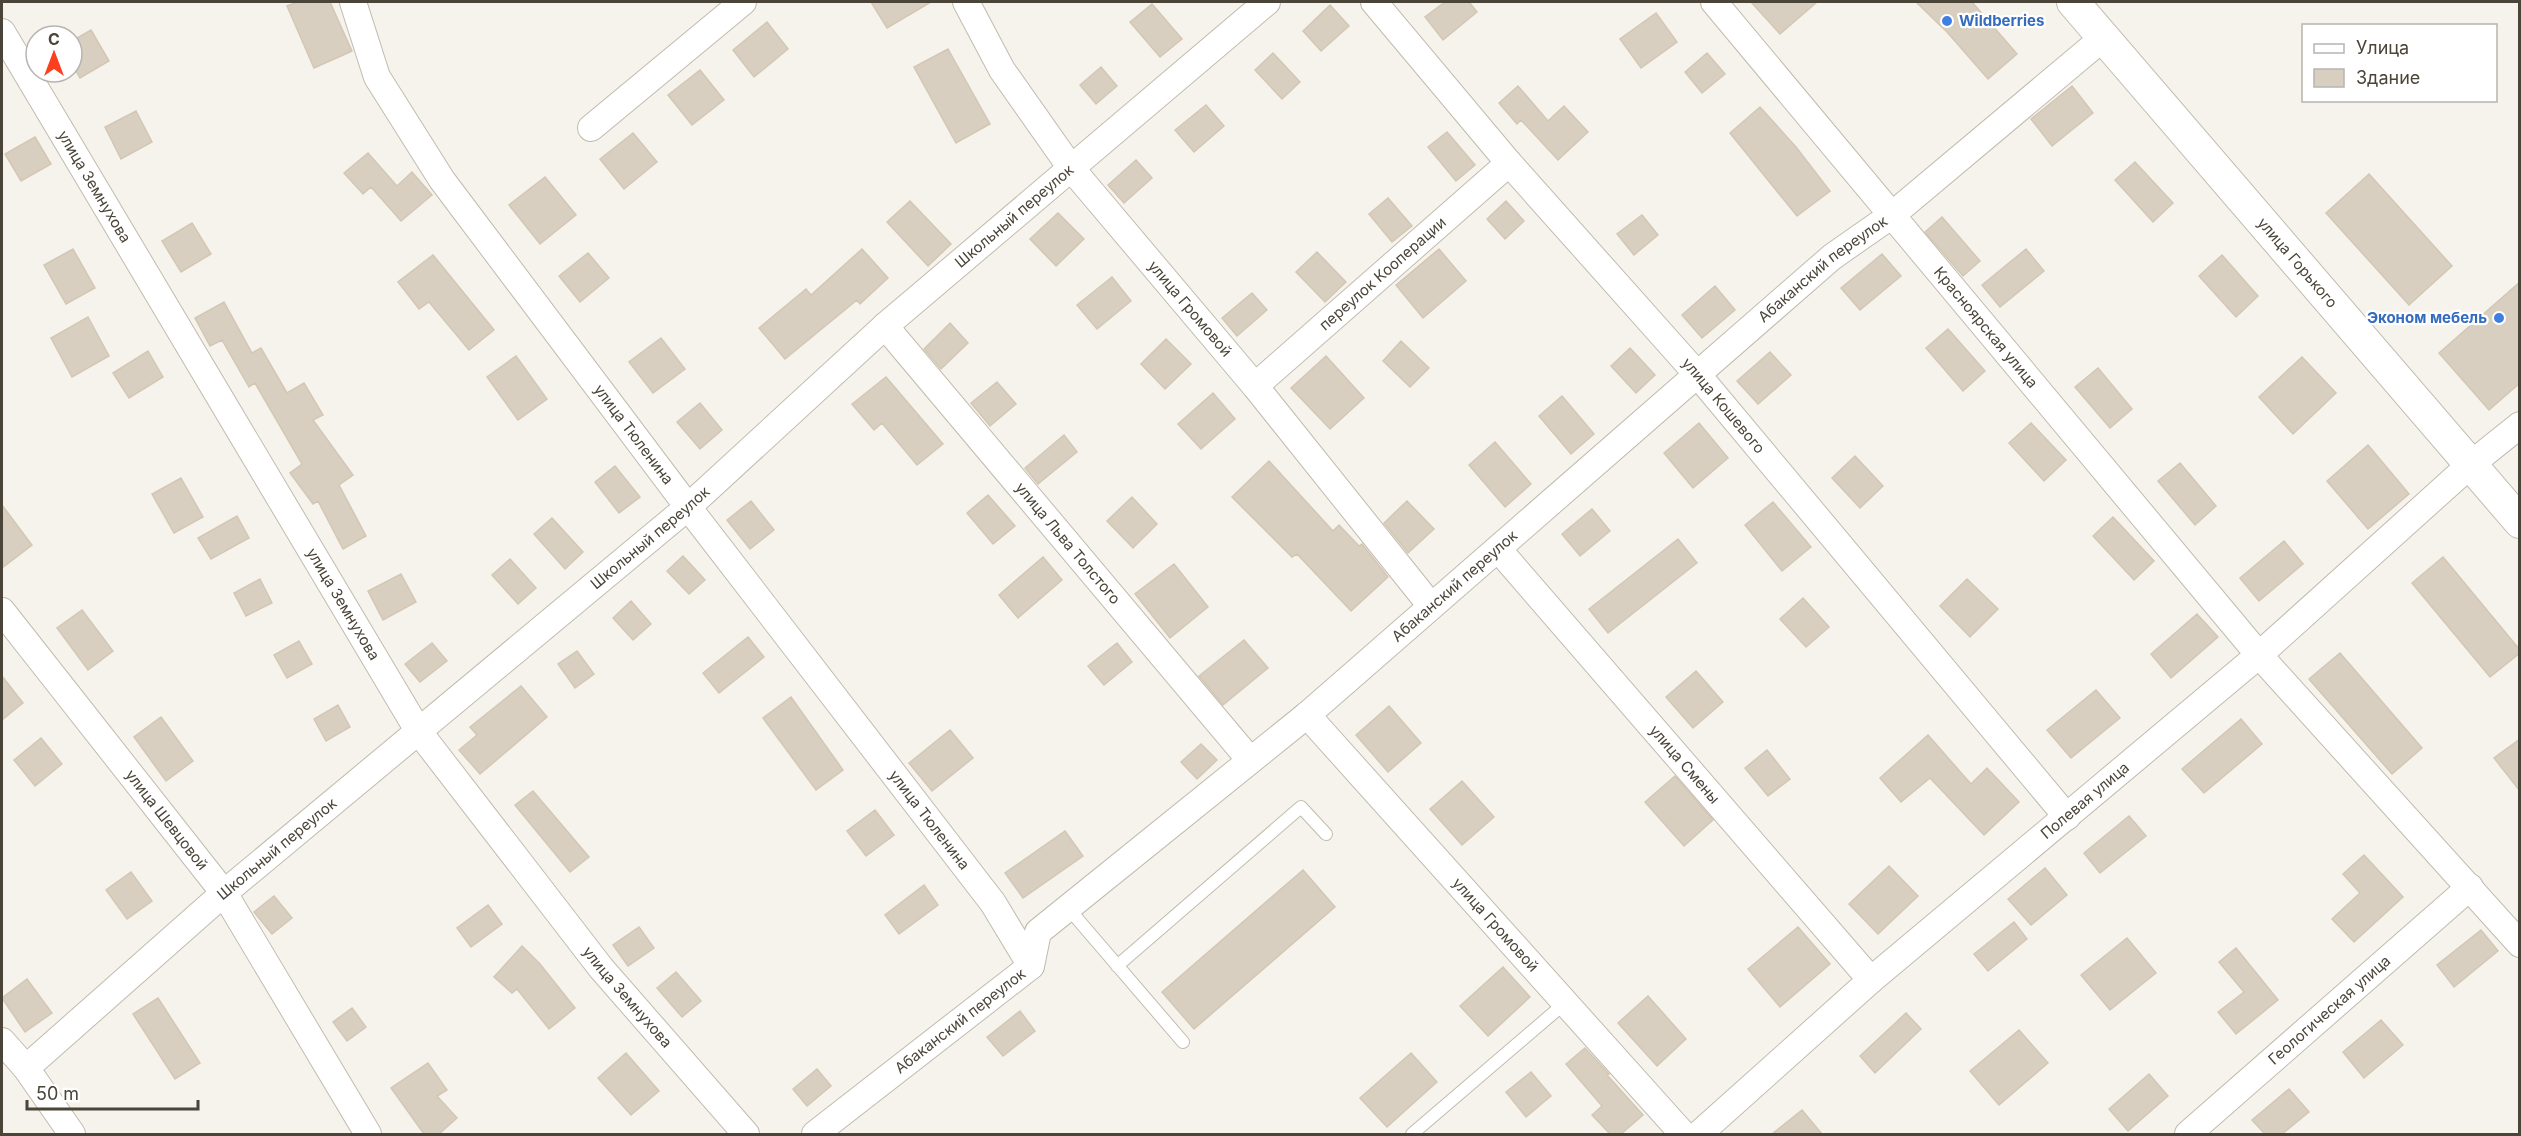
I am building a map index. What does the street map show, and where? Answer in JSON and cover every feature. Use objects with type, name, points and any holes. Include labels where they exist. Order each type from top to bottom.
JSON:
[{"type":"street","name":"улица Тюленина","points":[[353,2],[377,76],[442,180],[688,507],[993,903],[1031,966]]},
{"type":"street","points":[[591,128],[743,2]]},
{"type":"street","name":"улица Громовой","points":[[966,2],[1002,70],[1071,168],[1255,386],[1431,606]]},
{"type":"street","name":"Школьный переулок","points":[[26,1068],[224,893],[688,507],[885,326],[1267,2]]},
{"type":"street","name":"улица Кошевого","points":[[1374,2],[1509,163],[1697,374],[2067,817]]},
{"type":"street","name":"Красноярская улица","points":[[1714,2],[2259,655],[2520,944]]},
{"type":"street","name":"улица Горького","points":[[2073,2],[2520,522]]},
{"type":"street","name":"улица Земнухова","points":[[2,32],[419,732],[601,968],[746,1134]]},
{"type":"street","name":"Абаканский переулок","points":[[815,1134],[1031,966],[1038,932],[1306,715],[1832,257],[1892,215],[2103,38]]},
{"type":"street","name":"переулок Кооперации","points":[[1255,386],[1509,163]]},
{"type":"street","name":"улица Льва Толстого","points":[[885,326],[1250,760]]},
{"type":"street","name":"Полевая улица","points":[[1699,1134],[1871,981],[2259,655],[2470,465],[2520,425]]},
{"type":"street","name":"улица Смены","points":[[1498,549],[1871,981]]},
{"type":"street","name":"улица Шевцовой","points":[[2,611],[224,893],[368,1134]]},
{"type":"street","name":"улица Громовой","points":[[1306,715],[1683,1134]]},
{"type":"street","name":"Геологическая улица","points":[[2188,1134],[2470,887]]},
{"type":"street","points":[[2,1041],[26,1068],[60,1130]]},
{"type":"lane","points":[[1117,966],[1301,807],[1326,834]]},
{"type":"lane","points":[[1068,908],[1183,1042]]},
{"type":"lane","points":[[1412,1134],[1565,1003]]},
{"type":"building","points":[[298,2],[330,2],[352,51],[314,68],[287,6]]},
{"type":"building","points":[[871,2],[931,2],[887,28]]},
{"type":"building","points":[[1445,2],[1469,2],[1477,12],[1443,40],[1425,17]]},
{"type":"building","points":[[1751,2],[1817,2],[1780,34]]},
{"type":"building","points":[[1916,2],[1972,2],[2017,54],[1988,79],[1947,32]]},
{"type":"building","points":[[1152,4],[1182,39],[1160,57],[1130,22]]},
{"type":"building","points":[[1330,5],[1349,26],[1321,51],[1303,31]]},
{"type":"building","points":[[1656,13],[1677,42],[1641,68],[1620,39]]},
{"type":"building","points":[[767,22],[788,49],[754,77],[733,50]]},
{"type":"building","points":[[91,30],[109,61],[84,76],[84,34]]},
{"type":"building","points":[[948,49],[990,124],[956,143],[914,67]]},
{"type":"building","points":[[1273,53],[1300,82],[1282,99],[1255,70]]},
{"type":"building","points":[[1707,53],[1725,74],[1702,93],[1685,72]]},
{"type":"building","points":[[1101,67],[1117,86],[1096,104],[1080,85]]},
{"type":"building","points":[[700,70],[724,100],[692,125],[668,95]]},
{"type":"building","points":[[1518,86],[1548,121],[1564,106],[1588,132],[1558,160],[1521,120],[1517,124],[1499,103]]},
{"type":"building","points":[[2072,86],[2093,113],[2052,146],[2031,119]]},
{"type":"building","points":[[1206,105],[1224,126],[1194,152],[1175,130]]},
{"type":"building","points":[[1760,107],[1796,147],[1830,191],[1797,216],[1730,133]]},
{"type":"building","points":[[136,111],[152,142],[121,159],[105,127]]},
{"type":"building","points":[[1447,132],[1475,165],[1456,181],[1428,147]]},
{"type":"building","points":[[633,133],[657,162],[624,189],[600,159]]},
{"type":"building","points":[[35,137],[51,164],[21,181],[5,154]]},
{"type":"building","points":[[368,153],[397,186],[412,172],[432,195],[401,221],[371,187],[363,194],[344,173]]},
{"type":"building","points":[[1136,160],[1152,178],[1124,203],[1108,185]]},
{"type":"building","points":[[2135,162],[2173,203],[2153,222],[2115,180]]},
{"type":"building","points":[[2369,174],[2452,266],[2409,305],[2326,213]]},
{"type":"building","points":[[545,177],[576,215],[540,244],[509,205]]},
{"type":"building","points":[[1388,198],[1412,226],[1392,242],[1369,214]]},
{"type":"building","points":[[910,201],[951,244],[928,266],[887,222]]},
{"type":"building","points":[[1506,201],[1524,221],[1505,239],[1487,219]]},
{"type":"building","points":[[1058,213],[1084,239],[1056,266],[1030,239]]},
{"type":"building","points":[[1642,215],[1658,235],[1634,255],[1617,234]]},
{"type":"building","points":[[1942,217],[1980,261],[1963,276],[1925,232]]},
{"type":"building","points":[[192,223],[211,254],[181,272],[162,241]]},
{"type":"building","points":[[73,249],[95,288],[66,304],[44,265]]},
{"type":"building","points":[[862,249],[888,278],[860,304],[857,300],[785,359],[759,328],[806,289],[811,295]]},
{"type":"building","points":[[1439,249],[1466,281],[1423,318],[1396,285]]},
{"type":"building","points":[[2026,249],[2044,271],[2000,307],[1982,285]]},
{"type":"building","points":[[1317,252],[1346,282],[1325,302],[1296,272]]},
{"type":"building","points":[[588,253],[609,278],[580,302],[559,276]]},
{"type":"building","points":[[1882,254],[1901,276],[1860,310],[1841,288]]},
{"type":"building","points":[[433,255],[494,330],[469,350],[429,302],[419,309],[398,282]]},
{"type":"building","points":[[2222,255],[2258,296],[2236,317],[2199,276]]},
{"type":"building","points":[[1112,277],[1131,301],[1097,329],[1077,305]]},
{"type":"building","name":"Эконом мебель","points":[[2520,282],[2520,383],[2489,410],[2439,353]]},
{"type":"building","points":[[1715,286],[1735,310],[1702,338],[1682,315]]},
{"type":"building","points":[[1252,293],[1267,310],[1237,336],[1222,318]]},
{"type":"building","points":[[224,302],[252,353],[261,348],[287,393],[304,383],[323,415],[313,420],[353,475],[339,485],[366,536],[343,549],[318,501],[313,504],[290,473],[302,464],[255,383],[249,387],[222,340],[210,346],[195,318]]},
{"type":"building","points":[[88,317],[109,356],[72,377],[51,338]]},
{"type":"building","points":[[950,323],[968,343],[941,369],[924,349]]},
{"type":"building","points":[[1948,329],[1985,371],[1963,391],[1926,348]]},
{"type":"building","points":[[661,338],[685,369],[653,393],[629,362]]},
{"type":"building","points":[[1166,339],[1191,364],[1165,389],[1141,364]]},
{"type":"building","points":[[1401,341],[1429,368],[1410,387],[1383,361]]},
{"type":"building","points":[[1630,348],[1655,375],[1636,393],[1611,366]]},
{"type":"building","points":[[148,351],[163,377],[129,398],[113,373]]},
{"type":"building","points":[[1770,352],[1791,375],[1758,404],[1737,381]]},
{"type":"building","points":[[516,356],[547,399],[518,420],[487,377]]},
{"type":"building","points":[[1326,356],[1364,398],[1330,429],[1291,388]]},
{"type":"building","points":[[2302,357],[2336,393],[2293,434],[2259,397]]},
{"type":"building","points":[[2098,368],[2132,409],[2110,428],[2075,387]]},
{"type":"building","points":[[886,377],[943,444],[917,465],[882,423],[874,430],[852,404]]},
{"type":"building","points":[[997,382],[1016,404],[990,426],[971,403]]},
{"type":"building","points":[[1213,393],[1235,419],[1201,449],[1178,424]]},
{"type":"building","points":[[1562,396],[1594,434],[1571,454],[1539,416]]},
{"type":"building","points":[[700,403],[722,430],[700,449],[677,422]]},
{"type":"building","points":[[1699,423],[1728,458],[1693,488],[1664,453]]},
{"type":"building","points":[[2031,423],[2066,460],[2044,481],[2009,443]]},
{"type":"building","points":[[1064,435],[1077,452],[1038,484],[1025,468]]},
{"type":"building","points":[[1495,442],[1531,484],[1505,507],[1469,465]]},
{"type":"building","points":[[2368,445],[2409,494],[2368,529],[2327,481]]},
{"type":"building","points":[[1855,456],[1883,486],[1860,508],[1832,478]]},
{"type":"building","points":[[1269,461],[1333,531],[1339,525],[1359,546],[1362,544],[1388,577],[1351,611],[1297,554],[1292,557],[1232,497]]},
{"type":"building","points":[[2180,463],[2216,506],[2195,525],[2158,481]]},
{"type":"building","points":[[615,466],[640,497],[619,513],[595,482]]},
{"type":"building","points":[[181,478],[203,517],[174,533],[152,494]]},
{"type":"building","points":[[988,495],[1015,526],[993,544],[967,513]]},
{"type":"building","points":[[1132,497],[1157,524],[1133,548],[1107,521]]},
{"type":"building","points":[[751,501],[774,530],[750,549],[727,520]]},
{"type":"building","points":[[1407,501],[1434,529],[1408,553],[1384,523]]},
{"type":"building","points":[[1773,502],[1811,547],[1782,571],[1745,525]]},
{"type":"building","points":[[2,505],[32,545],[2,568]]},
{"type":"building","points":[[1592,509],[1610,531],[1580,556],[1562,534]]},
{"type":"building","points":[[237,516],[249,538],[211,559],[198,538]]},
{"type":"building","points":[[2113,517],[2154,561],[2134,580],[2093,536]]},
{"type":"building","points":[[552,518],[583,552],[565,569],[534,534]]},
{"type":"building","points":[[1678,539],[1697,563],[1608,633],[1589,609]]},
{"type":"building","points":[[2284,541],[2303,564],[2259,601],[2240,578]]},
{"type":"building","points":[[683,556],[705,580],[689,594],[667,571]]},
{"type":"building","points":[[1043,557],[1062,580],[1018,618],[999,595]]},
{"type":"building","points":[[2443,557],[2520,650],[2520,653],[2490,677],[2412,583]]},
{"type":"building","points":[[510,559],[536,588],[518,604],[492,575]]},
{"type":"building","points":[[1174,564],[1208,607],[1170,638],[1135,594]]},
{"type":"building","points":[[401,574],[416,602],[383,620],[368,591]]},
{"type":"building","points":[[260,579],[272,603],[246,616],[234,593]]},
{"type":"building","points":[[1967,579],[1998,609],[1970,637],[1940,606]]},
{"type":"building","points":[[1803,598],[1829,627],[1806,647],[1780,619]]},
{"type":"building","points":[[631,601],[651,624],[633,640],[613,618]]},
{"type":"building","points":[[82,610],[113,651],[88,670],[57,628]]},
{"type":"building","points":[[2197,614],[2218,637],[2171,678],[2151,654]]},
{"type":"building","points":[[748,637],[764,657],[719,693],[703,673]]},
{"type":"building","points":[[1244,640],[1268,668],[1223,705],[1199,676]]},
{"type":"building","points":[[299,641],[312,664],[287,678],[274,655]]},
{"type":"building","points":[[432,643],[447,661],[420,682],[405,664]]},
{"type":"building","points":[[1117,643],[1132,662],[1104,685],[1088,666]]},
{"type":"building","points":[[577,651],[594,674],[575,688],[558,664]]},
{"type":"building","points":[[2340,653],[2422,748],[2392,774],[2309,679]]},
{"type":"building","points":[[1696,671],[1723,702],[1693,728],[1666,697]]},
{"type":"building","points":[[2,676],[23,703],[2,720]]},
{"type":"building","points":[[521,686],[547,717],[480,774],[459,750],[477,735],[470,727]]},
{"type":"building","points":[[2096,690],[2120,718],[2071,758],[2047,730]]},
{"type":"building","points":[[791,697],[843,770],[816,790],[763,718]]},
{"type":"building","points":[[338,705],[350,727],[326,741],[314,719]]},
{"type":"building","points":[[1389,706],[1421,743],[1388,772],[1356,735]]},
{"type":"building","points":[[161,717],[193,761],[166,781],[134,737]]},
{"type":"building","points":[[2241,719],[2262,744],[2204,793],[2182,769]]},
{"type":"building","points":[[950,730],[973,758],[932,791],[909,763]]},
{"type":"building","points":[[1928,735],[1971,784],[1987,768],[2019,802],[1984,835],[1930,778],[1901,802],[1880,778]]},
{"type":"building","points":[[41,738],[62,764],[35,786],[14,760]]},
{"type":"building","points":[[2520,739],[2520,791],[2494,758]]},
{"type":"building","points":[[1201,744],[1217,760],[1197,779],[1181,762]]},
{"type":"building","points":[[1767,750],[1790,779],[1768,796],[1745,768]]},
{"type":"building","points":[[1675,776],[1713,820],[1684,846],[1645,802]]},
{"type":"building","points":[[1462,781],[1494,817],[1462,845],[1430,809]]},
{"type":"building","points":[[533,791],[589,857],[570,872],[515,805]]},
{"type":"building","points":[[875,810],[894,835],[866,856],[847,831]]},
{"type":"building","points":[[2129,816],[2146,836],[2100,873],[2084,853]]},
{"type":"building","points":[[1065,831],[1083,856],[1023,898],[1005,873]]},
{"type":"building","points":[[2364,855],[2403,897],[2354,942],[2332,919],[2360,893],[2343,874]]},
{"type":"building","points":[[1889,866],[1918,896],[1878,934],[1849,904]]},
{"type":"building","points":[[2045,868],[2067,895],[2031,925],[2008,899]]},
{"type":"building","points":[[1303,870],[1335,907],[1194,1029],[1162,992]]},
{"type":"building","points":[[131,872],[152,901],[127,919],[106,890]]},
{"type":"building","points":[[924,885],[938,905],[899,934],[885,915]]},
{"type":"building","points":[[274,896],[292,918],[272,934],[254,912]]},
{"type":"building","points":[[488,905],[502,924],[471,947],[457,928]]},
{"type":"building","points":[[2014,922],[2027,939],[1988,971],[1974,954]]},
{"type":"building","points":[[639,927],[654,948],[628,966],[613,945]]},
{"type":"building","points":[[1798,927],[1830,964],[1780,1007],[1748,969]]},
{"type":"building","points":[[2481,930],[2498,951],[2454,987],[2437,965]]},
{"type":"building","points":[[2127,938],[2156,973],[2110,1010],[2081,975]]},
{"type":"building","points":[[522,946],[540,964],[575,1008],[549,1029],[517,989],[512,993],[494,977]]},
{"type":"building","points":[[2236,948],[2278,1000],[2236,1034],[2218,1012],[2244,992],[2219,962]]},
{"type":"building","points":[[1503,967],[1530,997],[1488,1036],[1460,1006]]},
{"type":"building","points":[[676,972],[701,1001],[682,1017],[657,988]]},
{"type":"building","points":[[27,979],[52,1013],[25,1032],[2,998]]},
{"type":"building","points":[[1648,996],[1686,1039],[1657,1066],[1618,1023]]},
{"type":"building","points":[[158,998],[200,1063],[175,1079],[133,1014]]},
{"type":"building","points":[[352,1008],[366,1027],[347,1041],[333,1022]]},
{"type":"building","points":[[1020,1011],[1035,1031],[1003,1056],[987,1037]]},
{"type":"building","points":[[1906,1013],[1921,1029],[1875,1073],[1860,1056]]},
{"type":"building","points":[[2381,1020],[2403,1045],[2364,1078],[2343,1052]]},
{"type":"building","points":[[2019,1030],[2048,1063],[1999,1105],[1970,1071]]},
{"type":"building","points":[[1585,1048],[1643,1115],[1621,1134],[1610,1134],[1592,1115],[1602,1106],[1566,1064]]},
{"type":"building","points":[[626,1053],[659,1091],[631,1115],[598,1078]]},
{"type":"building","points":[[1411,1053],[1437,1082],[1387,1127],[1360,1098]]},
{"type":"building","points":[[428,1063],[447,1090],[437,1096],[457,1118],[439,1134],[424,1134],[391,1088]]},
{"type":"building","points":[[817,1069],[831,1086],[807,1106],[793,1089]]},
{"type":"building","points":[[1531,1072],[1551,1096],[1526,1117],[1506,1092]]},
{"type":"building","points":[[2149,1074],[2168,1096],[2128,1131],[2109,1109]]},
{"type":"building","points":[[2289,1089],[2309,1112],[2282,1134],[2265,1134],[2252,1120]]},
{"type":"building","points":[[1802,1110],[1822,1134],[1772,1134]]},
{"type":"place","name":"Wildberries","points":[[1947,21]]},
{"type":"place","name":"Эконом мебель","points":[[2499,318]]}]
